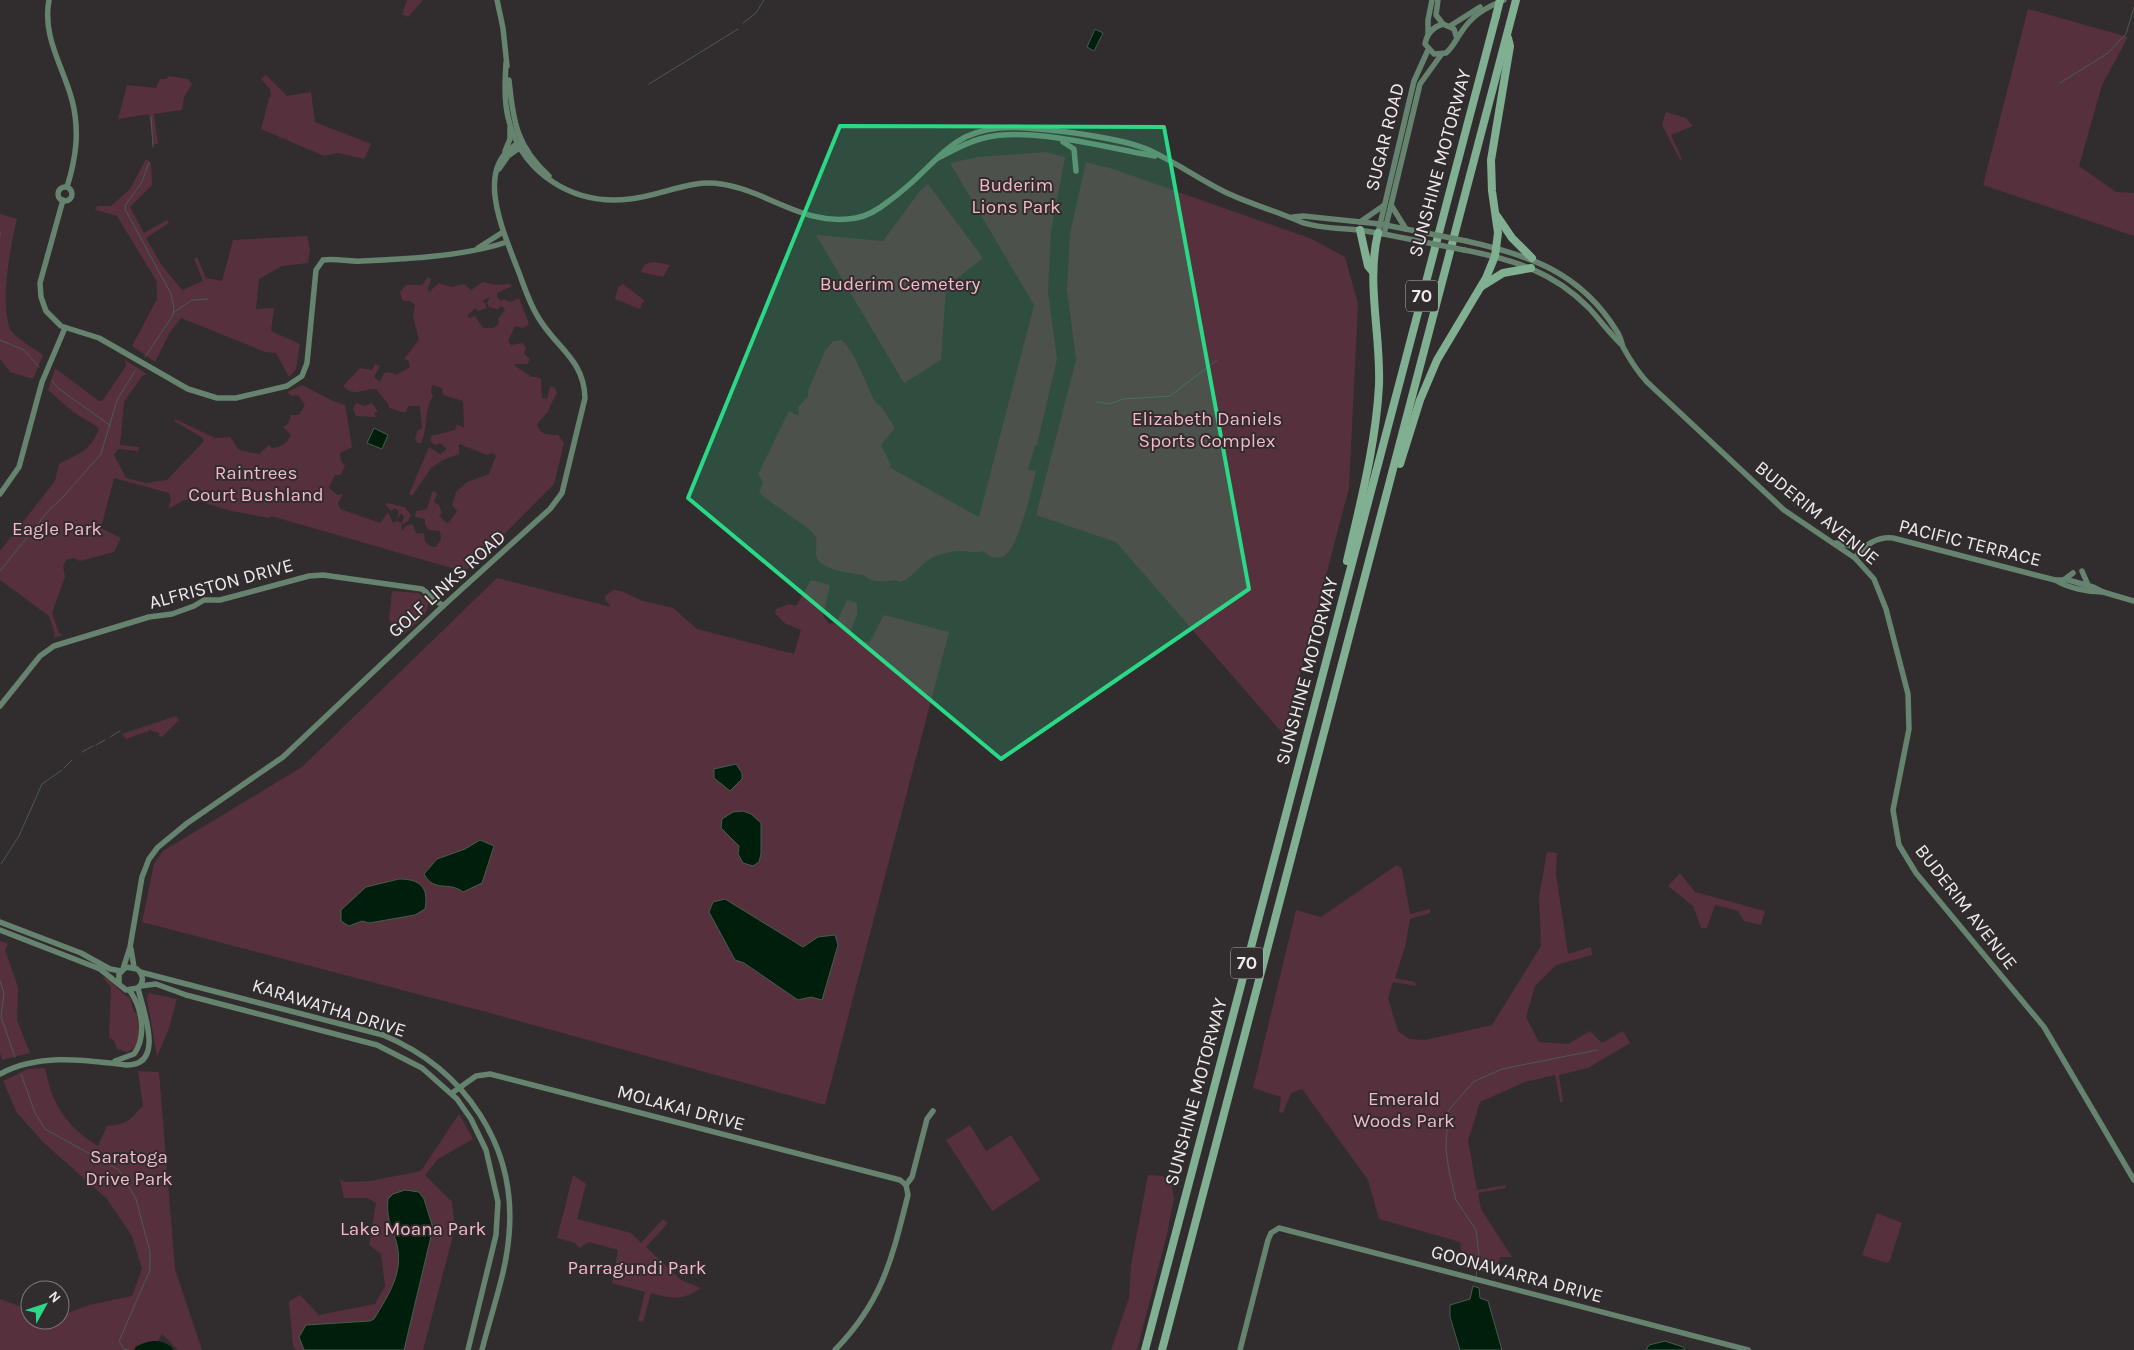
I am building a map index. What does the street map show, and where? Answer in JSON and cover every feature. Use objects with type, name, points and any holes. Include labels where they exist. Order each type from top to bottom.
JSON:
[{"type":"highway","name":"SUNSHINE MOTORWAY","points":[[1145,1350],[1496,16],[1502,0]]},
{"type":"highway","name":"SUNSHINE MOTORWAY","points":[[1162,1350],[1516,0]]},
{"type":"highway","points":[[1379,524],[1387,513],[1417,410],[1431,372],[1452,331],[1481,287],[1495,256],[1497,247],[1496,216],[1492,191],[1491,160],[1510,46],[1508,33]]},
{"type":"highway","points":[[1496,216],[1512,238],[1532,258]]},
{"type":"highway","points":[[1360,226],[1368,266],[1373,272]]},
{"type":"highway","points":[[1349,576],[1347,565],[1378,401],[1379,369],[1373,272],[1381,234]]},
{"type":"highway","points":[[1481,287],[1503,273],[1531,268]]},
{"type":"main road","points":[[49,0],[47,26],[72,100],[76,120],[78,144],[67,188]]},
{"type":"main road","points":[[497,0],[504,28],[506,106],[510,125],[527,160]]},
{"type":"main road","points":[[1432,0],[1426,44],[1428,50],[1441,56],[1452,49],[1469,20],[1488,6],[1502,0]]},
{"type":"main road","points":[[1438,0],[1436,15],[1446,25],[1454,29],[1457,38]]},
{"type":"main road","points":[[1428,34],[1488,3],[1502,0]]},
{"type":"main road","name":"SUGAR ROAD","points":[[1383,225],[1384,206],[1414,80],[1428,50]]},
{"type":"main road","name":"SUGAR ROAD","points":[[1381,234],[1391,205],[1420,84],[1441,56]]},
{"type":"main road","points":[[506,63],[512,112],[520,144],[545,172],[574,193]]},
{"type":"main road","name":"GOLF LINKS ROAD","points":[[122,970],[130,947],[142,877],[149,858],[158,847],[186,824],[283,757],[443,606],[539,520],[558,500],[567,474],[585,398],[584,384],[580,370],[539,319],[507,242],[495,201],[499,162],[510,139],[510,125]]},
{"type":"main road","points":[[505,160],[517,155],[527,160],[551,182],[590,199],[613,201],[634,199],[688,185],[721,184],[748,191],[808,217],[833,220],[856,218],[878,209],[892,199],[947,147],[968,135],[991,129],[1013,128],[1045,130],[1126,143],[1150,150],[1245,201],[1293,217],[1302,222],[1360,226],[1383,225],[1497,247],[1532,258],[1561,274],[1593,300],[1616,330],[1622,345]]},
{"type":"main road","points":[[934,160],[960,146],[992,136],[1031,135],[1160,156]]},
{"type":"main road","points":[[1053,139],[1066,143],[1074,150],[1076,171]]},
{"type":"main road","points":[[504,152],[520,144]]},
{"type":"main road","name":"GOLF LINKS ROAD","points":[[499,169],[520,144]]},
{"type":"main road","points":[[61,188],[67,188],[72,192],[72,196],[67,200],[63,200],[60,198],[59,192],[61,188]]},
{"type":"main road","points":[[63,200],[41,276],[40,289],[46,311],[53,320],[65,328],[99,338],[188,389],[217,398],[236,398],[287,386],[302,376],[306,363],[316,270],[323,260],[362,261],[469,251],[507,242]]},
{"type":"main road","points":[[1391,205],[1406,229]]},
{"type":"main road","points":[[1360,226],[1384,206]]},
{"type":"main road","points":[[1360,226],[1381,234],[1495,256],[1531,268],[1573,294],[1622,345]]},
{"type":"main road","points":[[478,248],[504,232]]},
{"type":"main road","points":[[0,494],[19,467],[42,382],[65,328]]},
{"type":"main road","name":"BUDERIM AVENUE","points":[[1622,345],[1647,382],[1784,510],[1834,543],[1870,573],[1882,595],[1908,694],[1909,728],[1893,810],[1899,845],[1916,874],[2044,1027],[2134,1180]]},
{"type":"main road","name":"PACIFIC TERRACE","points":[[1854,558],[1863,548],[1880,539],[1893,538],[2055,580],[2083,590],[2103,592]]},
{"type":"main road","points":[[1834,543],[1863,548]]},
{"type":"main road","points":[[2082,571],[2088,585]]},
{"type":"main road","points":[[2063,579],[2073,573]]},
{"type":"main road","name":"ALFRISTON DRIVE","points":[[0,706],[40,656],[54,646],[149,617],[178,612],[204,600],[220,600],[309,576],[323,574],[422,589],[443,606]]},
{"type":"main road","name":"PACIFIC TERRACE","points":[[2055,580],[2063,579],[2088,585],[2103,592],[2134,601]]},
{"type":"main road","points":[[0,922],[81,952],[110,968],[122,970],[134,967],[140,972],[143,979],[139,987],[149,1037],[148,1055],[134,1066],[40,1060],[25,1063],[0,1074]]},
{"type":"main road","points":[[0,930],[86,962],[100,969],[123,988],[130,991],[140,1013],[141,1043],[129,1058],[105,1063]]},
{"type":"main road","name":"GOLF LINKS ROAD","points":[[130,947],[134,967]]},
{"type":"main road","points":[[119,983],[122,970]]},
{"type":"main road","name":"KARAWATHA DRIVE","points":[[140,972],[383,1035],[416,1051],[460,1087],[478,1110],[494,1138],[502,1161],[509,1197],[509,1237],[482,1350]]},
{"type":"main road","name":"KARAWATHA DRIVE","points":[[139,987],[149,983],[156,984],[186,995],[377,1045],[422,1068],[452,1093],[468,1115],[482,1140],[492,1172],[498,1202],[496,1235],[468,1350]]},
{"type":"main road","points":[[130,991],[139,987]]},
{"type":"main road","name":"MOLAKAI DRIVE","points":[[452,1093],[476,1076],[490,1074],[900,1180],[906,1185]]},
{"type":"main road","points":[[835,1350],[868,1310],[884,1280],[908,1195],[906,1185],[912,1177],[927,1119],[933,1111]]},
{"type":"main road","name":"GOONAWARRA DRIVE","points":[[1240,1350],[1268,1240],[1271,1233],[1279,1228],[1748,1350]]},
{"type":"highlighted area","points":[[840,126],[1164,127],[1249,589],[1001,759],[688,498]]},
{"type":"green space","points":[[407,0],[423,0],[408,17],[402,14]]},
{"type":"green space","points":[[2028,9],[2128,37],[2102,85],[2079,166],[2116,192],[2134,193],[2134,236],[1983,185]]},
{"type":"green space","points":[[266,75],[287,96],[311,92],[315,122],[371,144],[364,159],[338,153],[324,156],[261,129],[269,98],[271,97],[270,89],[261,79]]},
{"type":"green space","points":[[169,76],[188,79],[192,84],[184,97],[182,110],[154,114],[158,144],[152,144],[149,114],[118,119],[127,85],[156,88],[160,79],[166,79]]},
{"type":"green space","points":[[1666,112],[1686,118],[1693,126],[1671,135],[1682,159],[1680,160],[1662,125]]},
{"type":"green space","name":"Buderim Lions Park","points":[[1046,152],[1065,157],[1051,231],[1048,292],[1057,359],[1037,445],[1035,445],[1028,470],[1036,471],[1024,518],[1014,544],[1008,553],[999,558],[982,551],[955,551],[935,556],[910,577],[900,582],[896,580],[875,581],[864,575],[843,572],[827,567],[817,559],[816,537],[809,529],[759,492],[763,483],[758,474],[789,411],[799,416],[798,407],[808,396],[808,391],[825,351],[833,341],[841,340],[846,344],[874,400],[884,410],[895,428],[881,445],[891,465],[889,467],[979,517],[1034,305],[950,163],[978,157]]},
{"type":"green space","points":[[146,159],[151,163],[152,185],[130,207],[144,233],[167,220],[169,223],[146,238],[161,264],[182,290],[203,281],[194,259],[197,257],[206,278],[222,281],[233,240],[307,236],[310,250],[308,263],[282,266],[259,279],[256,309],[274,308],[271,331],[300,344],[296,369],[289,377],[276,353],[265,352],[181,318],[170,332],[155,362],[132,346],[157,299],[157,282],[117,216],[95,210],[97,206],[111,206],[130,189]]},
{"type":"green space","name":"Elizabeth Daniels Sports Complex","points":[[1086,162],[1113,169],[1312,239],[1345,257],[1358,304],[1349,488],[1284,735],[1116,542],[1036,515],[1076,360],[1067,289],[1070,233]]},
{"type":"green space","name":"Buderim Cemetery","points":[[928,184],[983,258],[946,287],[941,360],[904,383],[816,235],[883,241],[920,191]]},
{"type":"green space","points":[[0,214],[17,219],[7,275],[7,318],[13,333],[43,355],[33,379],[10,372],[0,359]]},
{"type":"green space","points":[[654,262],[670,265],[663,277],[641,272],[645,264]]},
{"type":"green space","points":[[428,277],[431,279],[429,292],[439,283],[451,287],[464,284],[471,290],[483,282],[495,285],[510,284],[512,286],[497,293],[497,297],[501,301],[504,299],[510,302],[519,298],[529,324],[523,328],[515,326],[508,341],[511,345],[522,343],[526,348],[524,354],[530,359],[527,364],[515,364],[515,366],[532,377],[541,379],[542,398],[547,399],[550,387],[554,387],[557,392],[547,413],[537,424],[540,431],[558,435],[564,443],[554,484],[473,566],[462,571],[271,516],[269,518],[231,511],[199,501],[184,500],[168,509],[171,499],[169,493],[114,478],[101,528],[121,538],[114,552],[80,561],[73,558],[66,560],[63,566],[65,577],[52,613],[59,633],[63,635],[53,638],[55,634],[49,616],[0,580],[0,551],[55,481],[59,464],[84,451],[96,436],[99,428],[73,412],[48,390],[55,368],[99,401],[103,400],[126,366],[125,360],[147,374],[142,376],[124,402],[120,445],[139,447],[138,451],[118,449],[114,455],[126,478],[146,483],[167,480],[204,441],[203,438],[174,421],[175,419],[215,438],[230,437],[239,450],[259,454],[269,445],[272,448],[282,446],[291,435],[283,427],[289,423],[291,415],[299,415],[305,405],[298,395],[292,396],[287,392],[302,385],[345,405],[352,447],[340,453],[341,461],[345,466],[341,475],[335,475],[329,488],[337,495],[343,494],[338,503],[340,509],[380,523],[388,512],[393,523],[397,521],[402,523],[404,516],[401,513],[397,520],[399,511],[394,508],[391,511],[385,504],[405,507],[411,515],[408,521],[401,525],[402,531],[406,526],[412,524],[417,534],[424,533],[425,542],[430,546],[436,547],[441,539],[440,531],[429,530],[425,525],[425,519],[415,517],[416,511],[427,509],[432,492],[435,491],[437,494],[434,502],[439,505],[442,513],[439,516],[447,523],[449,522],[457,511],[452,505],[456,492],[467,482],[489,474],[496,456],[492,453],[487,455],[459,444],[459,454],[443,460],[431,468],[412,496],[409,494],[429,447],[440,454],[447,449],[440,443],[435,445],[430,441],[431,436],[455,430],[457,424],[464,428],[463,401],[443,395],[442,388],[432,385],[431,392],[433,396],[428,407],[425,431],[421,443],[418,443],[415,440],[417,431],[422,428],[420,406],[408,406],[406,412],[400,411],[389,408],[389,405],[376,389],[355,392],[347,390],[343,386],[360,368],[372,370],[375,364],[380,366],[374,377],[380,382],[384,373],[390,372],[396,375],[410,367],[408,360],[404,359],[419,340],[413,316],[415,305],[410,301],[403,301],[400,292],[406,285],[422,285]],"holes":[[[490,297],[487,303],[489,307],[497,309],[502,306],[505,310],[498,319],[499,324],[493,328],[483,328],[475,316],[469,318],[467,316],[475,308],[478,311],[487,308],[483,300]]]},
{"type":"green space","points":[[623,284],[645,301],[640,309],[615,299],[618,287]]},
{"type":"green space","points":[[356,403],[365,406],[372,403],[378,412],[374,412],[376,417],[356,416],[353,409]]},
{"type":"green space","points":[[497,578],[611,607],[605,599],[606,595],[614,590],[621,591],[643,601],[673,608],[697,629],[794,654],[801,630],[784,623],[775,613],[776,609],[789,604],[796,606],[811,580],[830,585],[823,616],[829,624],[836,623],[847,600],[857,603],[857,614],[849,636],[869,643],[884,615],[949,632],[825,1105],[486,1012],[142,922],[154,864],[163,851],[302,767]]},
{"type":"green space","points":[[392,591],[418,593],[428,599],[427,610],[424,615],[403,635],[389,620]]},
{"type":"green space","points":[[176,716],[179,720],[162,737],[159,736],[159,733],[149,730],[126,739],[122,734]]},
{"type":"green space","name":"Emerald Woods Park","points":[[1547,852],[1557,853],[1556,874],[1568,954],[1591,947],[1592,955],[1556,965],[1535,986],[1526,1017],[1539,1042],[1568,1044],[1590,1031],[1602,1043],[1623,1031],[1630,1043],[1588,1068],[1559,1075],[1563,1102],[1560,1102],[1555,1075],[1525,1082],[1480,1102],[1468,1141],[1477,1190],[1506,1185],[1506,1188],[1478,1193],[1481,1209],[1512,1257],[1500,1257],[1499,1263],[1490,1273],[1463,1267],[1460,1242],[1379,1219],[1368,1180],[1302,1089],[1291,1093],[1283,1113],[1279,1112],[1281,1097],[1253,1088],[1296,910],[1321,917],[1397,865],[1402,869],[1410,914],[1430,909],[1430,913],[1410,919],[1405,947],[1395,978],[1415,982],[1416,986],[1393,982],[1388,998],[1398,1031],[1409,1039],[1425,1040],[1492,1025],[1541,946],[1539,896]]},
{"type":"green space","points":[[1680,873],[1695,892],[1765,911],[1761,925],[1744,921],[1738,911],[1715,905],[1707,928],[1701,928],[1693,906],[1668,886]]},
{"type":"green space","points":[[0,941],[8,944],[5,950],[18,987],[17,1020],[30,1053],[2,1060],[0,1053]]},
{"type":"green space","points":[[102,977],[109,980],[130,998],[134,1012],[137,1014],[138,1040],[133,1049],[127,1052],[117,1049],[114,1041],[109,1037],[111,987]]},
{"type":"green space","points":[[149,993],[177,999],[169,1028],[157,1057],[147,998]]},
{"type":"green space","name":"Saratoga Drive Park","points":[[45,1068],[52,1093],[62,1114],[87,1139],[98,1146],[107,1126],[120,1124],[128,1120],[143,1106],[138,1071],[159,1072],[175,1269],[202,1350],[178,1350],[162,1334],[152,1350],[0,1350],[0,1299],[20,1306],[20,1330],[70,1330],[70,1312],[89,1305],[132,1296],[142,1269],[132,1236],[107,1199],[43,1142],[17,1113],[3,1081],[28,1069]]},
{"type":"green space","name":"Lake Moana Park","points":[[459,1114],[473,1139],[438,1159],[425,1175],[452,1202],[455,1228],[423,1350],[296,1350],[293,1346],[289,1301],[300,1295],[319,1315],[375,1304],[385,1286],[381,1254],[369,1245],[376,1203],[367,1198],[344,1198],[340,1179],[344,1182],[370,1181],[421,1171]]},
{"type":"green space","points":[[970,1125],[986,1151],[1011,1135],[1040,1180],[992,1211],[946,1140]]},
{"type":"green space","name":"Parragundi Park","points":[[573,1175],[586,1184],[577,1219],[631,1233],[641,1243],[663,1219],[668,1223],[646,1247],[681,1280],[701,1288],[677,1298],[651,1293],[643,1322],[638,1321],[645,1292],[612,1283],[618,1250],[589,1242],[579,1248],[575,1243],[557,1238]]},
{"type":"green space","points":[[1148,1175],[1163,1176],[1172,1186],[1174,1198],[1167,1234],[1137,1350],[1111,1350],[1129,1298],[1131,1265]]},
{"type":"green space","points":[[1877,1213],[1902,1223],[1890,1260],[1887,1263],[1862,1255]]},
{"type":"shaded area","points":[[1095,29],[1103,33],[1094,51],[1087,47]]},
{"type":"shaded area","points":[[374,428],[388,435],[382,449],[367,443]]},
{"type":"shaded area","points":[[736,764],[742,773],[742,779],[730,791],[714,778],[714,769]]},
{"type":"shaded area","points":[[743,811],[751,814],[761,823],[761,854],[759,862],[753,866],[743,863],[738,854],[739,846],[721,828],[722,819],[733,812]]},
{"type":"shaded area","points":[[480,840],[494,846],[482,883],[463,892],[453,887],[437,885],[428,880],[424,874],[437,859],[465,849]]},
{"type":"shaded area","points":[[406,879],[421,886],[426,895],[425,909],[415,915],[369,923],[362,921],[349,926],[341,921],[341,910],[366,887]]},
{"type":"shaded area","points":[[725,899],[803,947],[818,937],[835,935],[838,945],[822,1000],[811,997],[798,1000],[744,963],[735,960],[709,912],[713,902]]},
{"type":"shaded area","points":[[405,1190],[419,1192],[424,1199],[433,1228],[404,1350],[304,1350],[299,1337],[306,1325],[370,1321],[374,1319],[390,1291],[397,1272],[398,1252],[388,1216],[388,1199],[393,1194]]},
{"type":"shaded area","points":[[1473,1286],[1479,1288],[1480,1298],[1488,1301],[1502,1350],[1460,1350],[1450,1317],[1450,1305],[1470,1299]]},
{"type":"shaded area","points":[[1665,1341],[1683,1347],[1685,1350],[1646,1350],[1649,1345]]},
{"type":"waterway","points":[[743,23],[756,13],[764,0]]},
{"type":"waterway","points":[[2060,83],[2108,53],[2126,34],[2134,7]]},
{"type":"waterway","points":[[649,84],[738,29]]},
{"type":"waterway","points":[[151,117],[153,147]]},
{"type":"waterway","points":[[145,357],[173,315],[174,308],[171,294],[125,209],[126,204],[142,182],[149,162]]},
{"type":"waterway","points":[[173,313],[192,300],[208,299]]},
{"type":"waterway","points":[[0,340],[24,350],[39,367]]},
{"type":"waterway","points":[[1097,402],[1110,404],[1123,399],[1170,396],[1217,360]]},
{"type":"waterway","points":[[0,571],[49,510],[101,454],[117,400],[135,371]]},
{"type":"waterway","points":[[52,381],[59,389],[111,426]]},
{"type":"waterway","points":[[110,737],[120,731]]},
{"type":"waterway","points":[[96,745],[105,740]]},
{"type":"waterway","points":[[82,752],[93,746]]},
{"type":"waterway","points":[[64,768],[72,760]]},
{"type":"waterway","points":[[1,864],[19,836],[42,784],[62,770]]},
{"type":"waterway","points":[[0,981],[4,993],[1,1017],[15,1057]]},
{"type":"waterway","points":[[1476,1276],[1479,1255],[1476,1230],[1456,1200],[1449,1171],[1446,1150],[1448,1111],[1473,1082],[1502,1069],[1597,1050]]},
{"type":"waterway","points":[[21,1074],[35,1113],[45,1129],[119,1170],[136,1199],[150,1252],[150,1270],[119,1341],[124,1349],[129,1350]]},
{"type":"waterway","points":[[139,1350],[154,1346],[161,1346],[168,1350]]},
{"type":"park label","name":"Raintrees Court Bushland","points":[[256,484]]},
{"type":"park label","name":"Eagle Park","points":[[57,529]]}]
